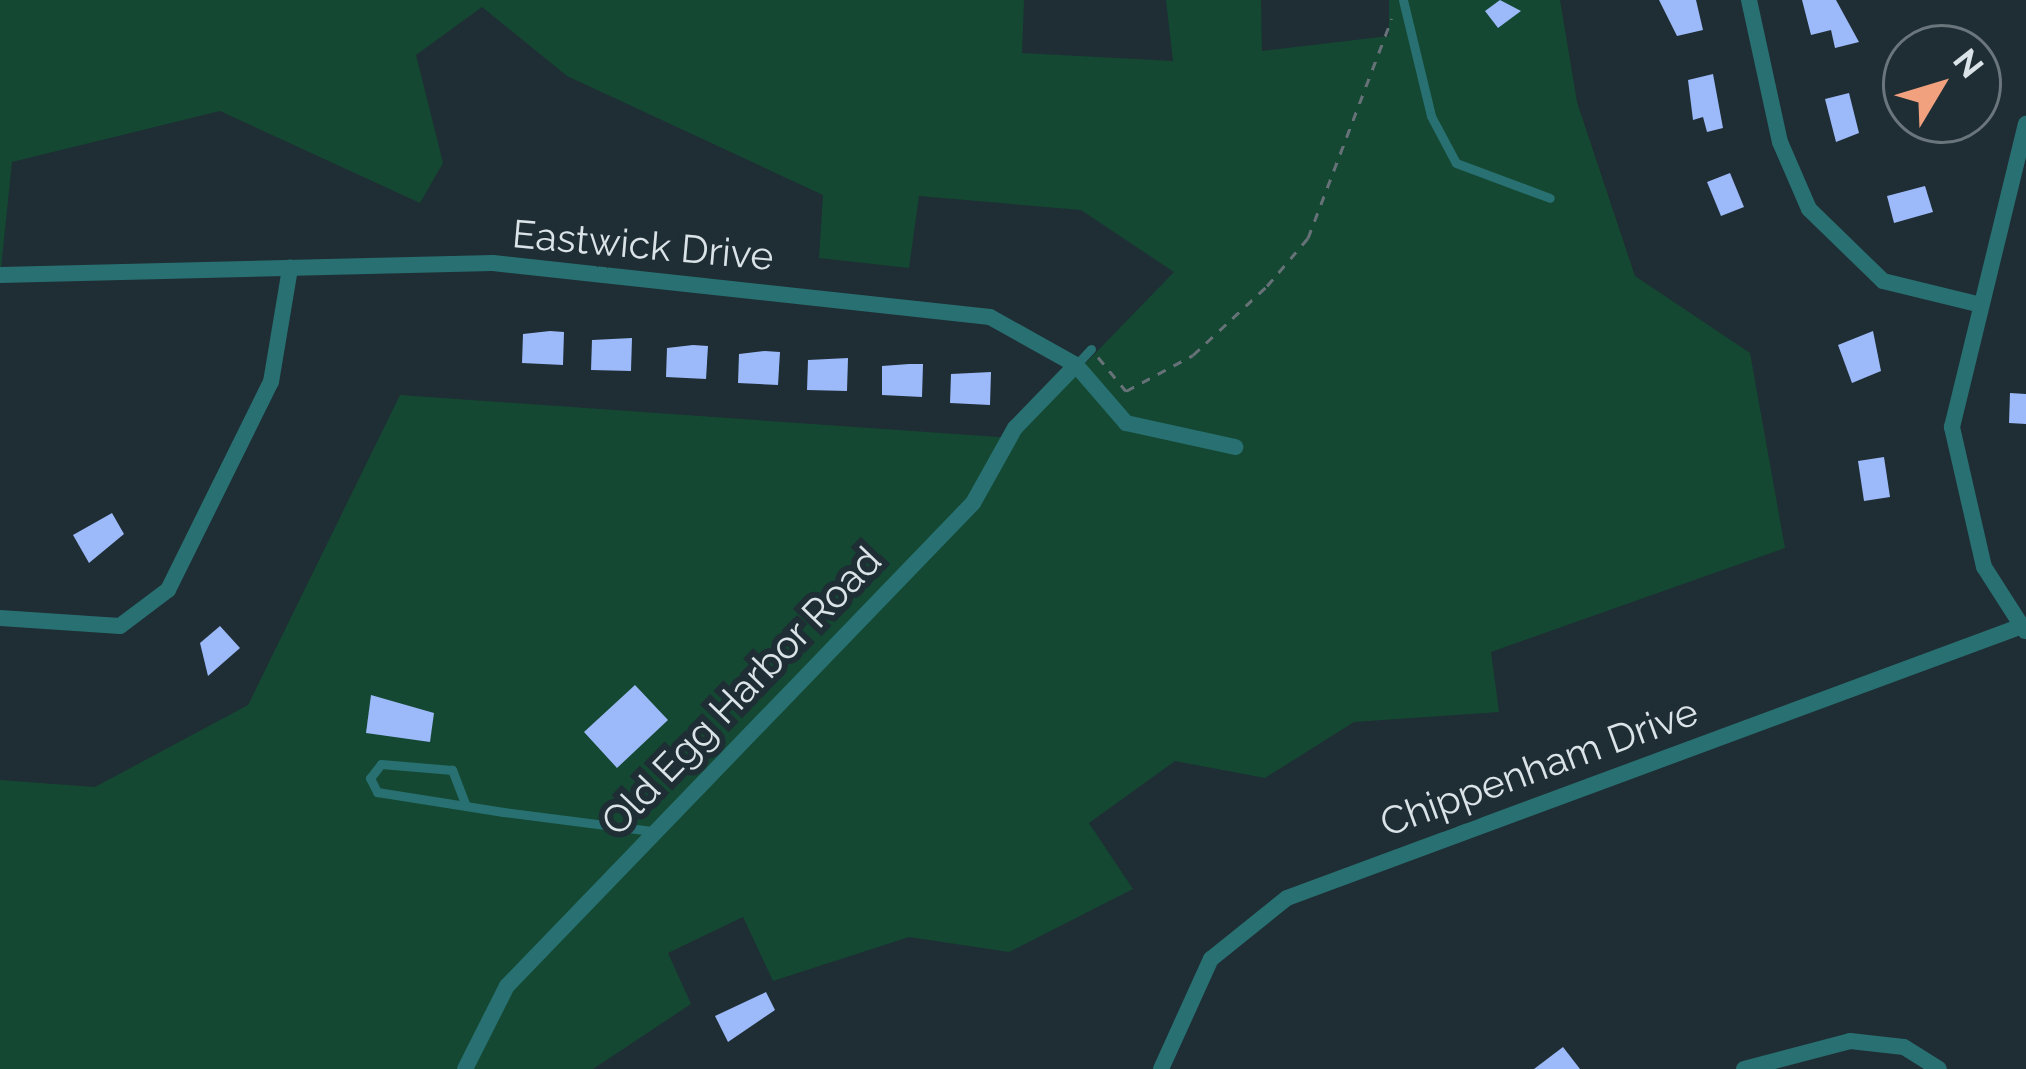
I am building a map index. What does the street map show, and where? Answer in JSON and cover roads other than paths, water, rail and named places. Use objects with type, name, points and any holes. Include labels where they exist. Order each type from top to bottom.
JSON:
[{"type":"street","points":[[1749,0],[1780,142],[1809,209],[1883,281],[1977,304]]},
{"type":"street","points":[[2024,628],[1984,567],[1954,460],[1955,389],[2026,124]]},
{"type":"street","name":"Eastwick Drive","points":[[0,274],[494,263],[990,316],[1076,365],[1126,423],[1235,447]]},
{"type":"street","points":[[0,618],[120,626],[168,590],[271,382],[290,268]]},
{"type":"street","name":"Old Egg Harbor Road","points":[[465,1069],[507,986],[973,503],[1015,428],[1076,365]]},
{"type":"street","name":"Chippenham Drive","points":[[1161,1069],[1211,959],[1286,898],[2024,628]]},
{"type":"street","points":[[1744,1069],[1850,1041],[1904,1047],[1939,1069]]},
{"type":"lane","points":[[1401,0],[1431,116],[1456,163],[1550,197]]},
{"type":"lane","points":[[1076,365],[1091,349]]},
{"type":"lane","points":[[466,806],[452,770],[381,764],[370,778],[377,792],[466,806],[652,831]]}]
